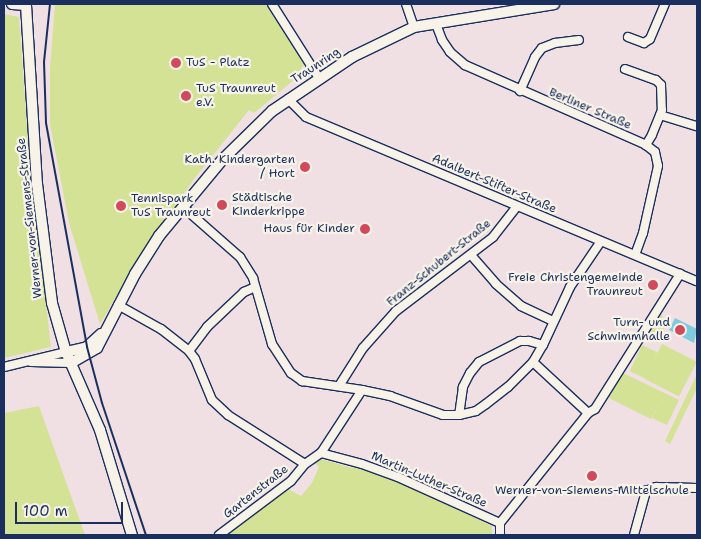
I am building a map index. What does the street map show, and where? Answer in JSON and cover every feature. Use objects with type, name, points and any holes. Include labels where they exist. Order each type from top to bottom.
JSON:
[{"type":"street","points":[[12,4],[26,5]]},
{"type":"street","points":[[272,4],[320,78]]},
{"type":"street","points":[[406,4],[414,27]]},
{"type":"street","name":"Traunring","points":[[71,363],[97,348],[118,305],[159,236],[182,207],[237,145],[272,111],[288,99],[352,57],[414,27],[554,4]]},
{"type":"street","points":[[628,37],[644,43],[650,39],[665,4]]},
{"type":"street","name":"Werner-von-Siemens-Straße","points":[[26,5],[37,184],[52,303],[66,352],[100,430],[132,535]]},
{"type":"street","name":"Berliner Straße","points":[[436,24],[442,40],[460,61],[482,74],[646,145]]},
{"type":"street","points":[[520,91],[535,57],[542,48],[555,42],[579,40]]},
{"type":"street","points":[[625,69],[656,80],[660,86],[660,115],[646,145],[655,152],[658,166],[643,233],[635,255]]},
{"type":"street","name":"Adalbert-Stifter-Straße","points":[[288,99],[306,117],[697,281]]},
{"type":"street","points":[[660,115],[697,126]]},
{"type":"street","name":"Franz-Schubert-Straße","points":[[339,386],[363,348],[396,311],[493,237],[517,206]]},
{"type":"street","points":[[182,207],[240,257],[253,278],[265,326],[284,365],[302,381],[390,396],[443,415],[460,415],[476,411],[508,387],[533,362],[570,287],[601,241]]},
{"type":"street","points":[[471,255],[496,284],[521,306],[553,321]]},
{"type":"street","points":[[500,535],[500,524],[588,413],[597,406],[680,274]]},
{"type":"street","points":[[189,351],[244,292],[255,287]]},
{"type":"street","points":[[118,305],[161,329],[189,351],[195,359],[212,400],[228,415],[305,464],[321,453],[362,390]]},
{"type":"street","name":"Traunring","points":[[66,352],[92,344],[106,328]]},
{"type":"street","points":[[460,415],[463,387],[470,373],[479,362],[520,341],[529,341],[543,345]]},
{"type":"street","points":[[29,362],[39,357],[66,352]]},
{"type":"street","points":[[4,367],[29,362],[71,363]]},
{"type":"street","points":[[533,362],[588,413]]},
{"type":"street","name":"Martin-Luther-Straße","points":[[321,453],[398,477],[500,524]]},
{"type":"street","name":"Gartenstraße","points":[[219,535],[291,481],[305,464]]},
{"type":"street","points":[[634,535],[646,491],[656,487],[697,488]]},
{"type":"green space","name":"TuS Traunreut e.V.","points":[[55,4],[266,4],[304,64],[295,79],[254,113],[249,110],[194,179],[134,266],[100,324],[69,223],[50,124],[50,68]]},
{"type":"green space","points":[[4,14],[19,17],[30,167],[51,347],[4,358]]},
{"type":"green space","points":[[658,314],[663,316],[660,322],[666,325],[657,343],[644,336]]},
{"type":"green space","points":[[662,344],[697,362],[679,396],[644,379]]},
{"type":"green space","points":[[642,345],[657,352],[645,378],[630,371]]},
{"type":"green space","points":[[621,372],[679,400],[667,425],[652,418],[663,396],[651,419],[609,398]]},
{"type":"green space","points":[[697,374],[697,388],[670,444],[665,441]]},
{"type":"green space","points":[[39,406],[85,535],[4,535],[4,413]]},
{"type":"green space","points":[[321,459],[352,468],[353,465],[383,475],[492,526],[492,535],[227,535],[288,489],[301,496],[312,483],[319,467],[314,462]]},
{"type":"water","points":[[675,318],[697,329],[694,343],[669,330]]},
{"type":"railway","points":[[50,4],[44,62],[46,123],[87,347],[102,403],[146,535]]},
{"type":"place","name":"TuS - Platz","points":[[176,63]]},
{"type":"place","name":"TuS Traunreut e.V.","points":[[186,96]]},
{"type":"place","name":"Kath. Kindergarten / Hort","points":[[305,167]]},
{"type":"place","name":"Städtische Kinderkrippe","points":[[222,205]]},
{"type":"place","name":"Tennispark TuS Traunreut","points":[[121,206]]},
{"type":"place","name":"Haus für Kinder","points":[[365,229]]},
{"type":"place","name":"Freie Christengemeinde Traunreut","points":[[653,285]]},
{"type":"place","name":"Turn- und Schwimmhalle","points":[[680,330]]},
{"type":"place","name":"Werner-von-Siemens-Mittelschule","points":[[592,476]]}]
